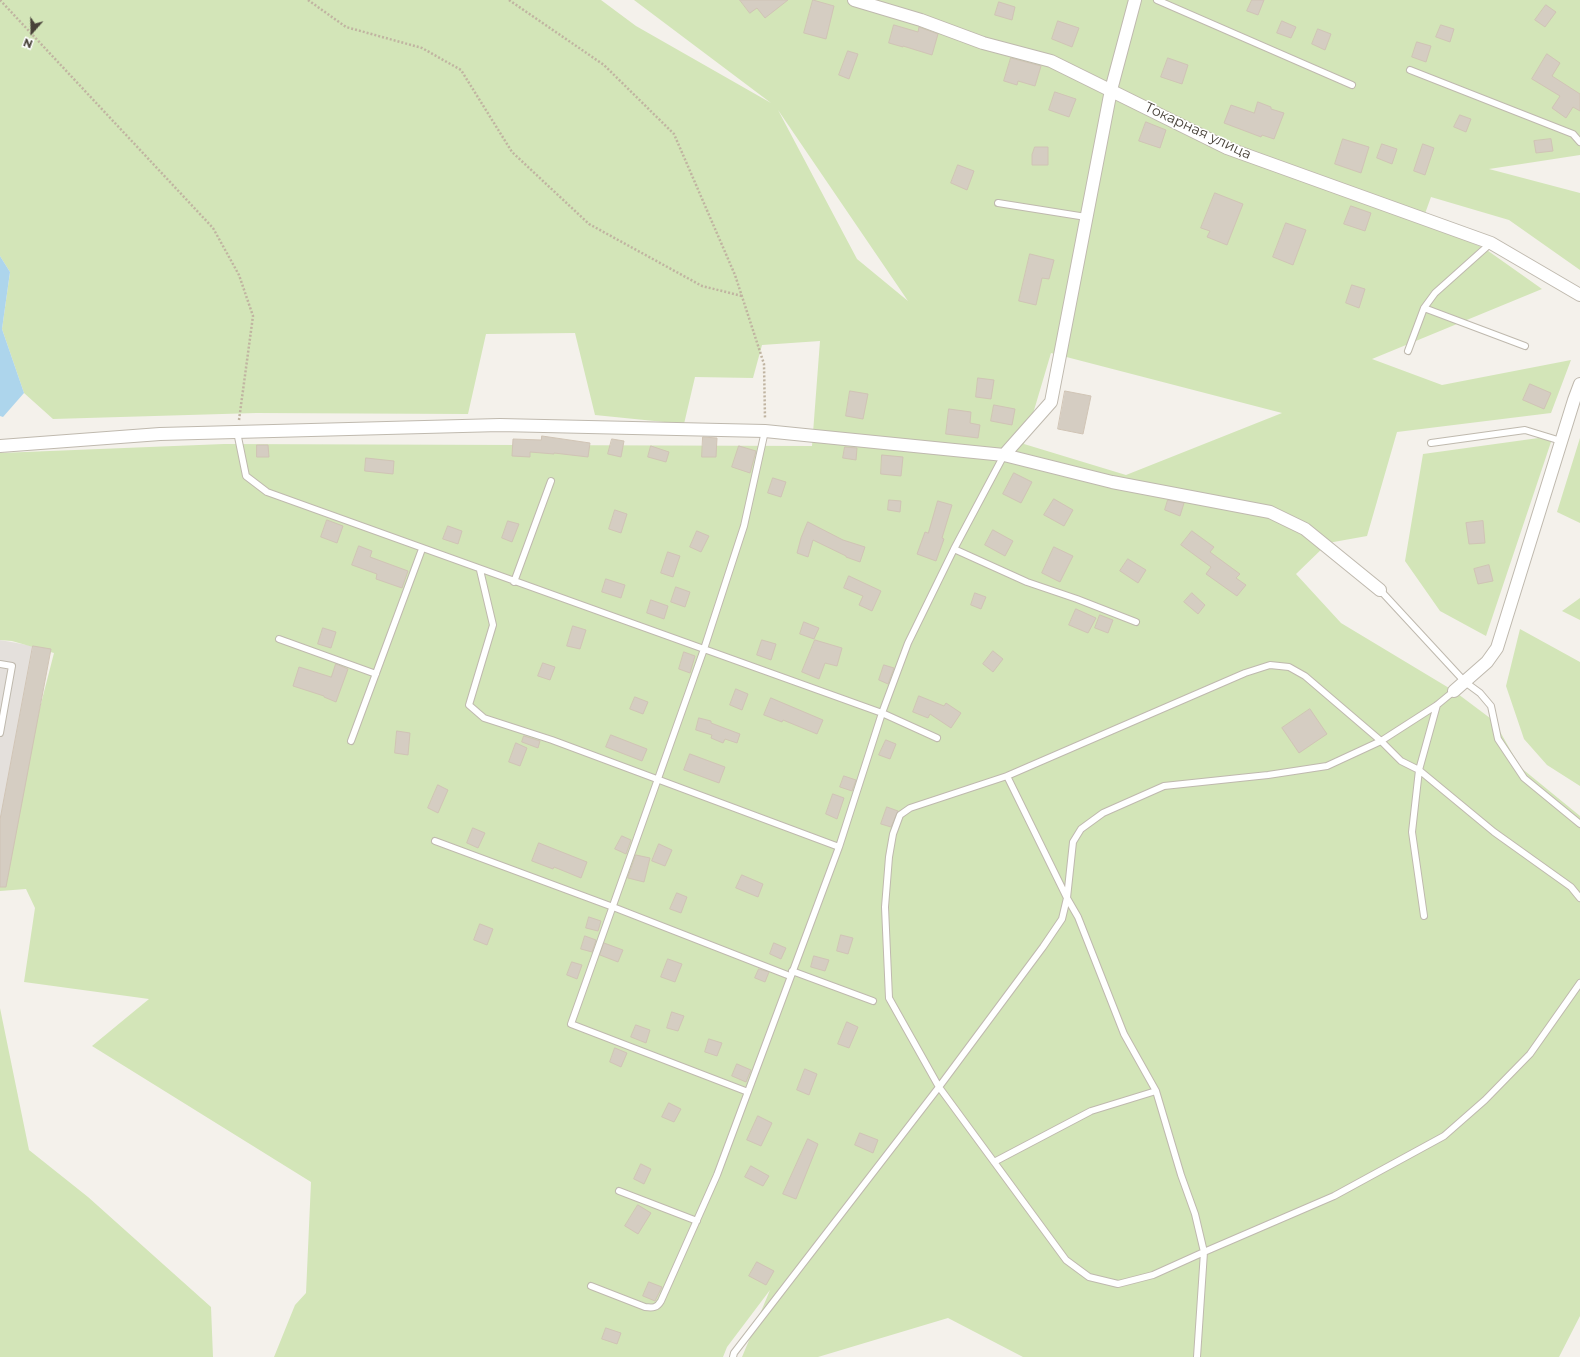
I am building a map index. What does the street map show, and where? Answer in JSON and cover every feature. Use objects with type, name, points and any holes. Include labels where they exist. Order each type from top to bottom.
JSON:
[{"type":"street","name":"Токарная улица","points":[[854,0],[921,20],[983,43],[1051,61],[1227,148],[1491,243],[1580,295]]},
{"type":"street","points":[[1004,455],[1051,402],[1110,90],[1135,0]]},
{"type":"street","points":[[1454,691],[1487,662],[1497,648],[1580,384]]},
{"type":"street","points":[[0,446],[160,434],[500,425],[765,431],[1004,455],[1112,482],[1270,512],[1304,529],[1380,590]]},
{"type":"lane","points":[[1158,0],[1352,85]]},
{"type":"lane","points":[[1410,70],[1573,134],[1580,142]]},
{"type":"lane","points":[[998,203],[1086,217]]},
{"type":"lane","points":[[1408,350],[1424,308],[1436,293],[1491,243]]},
{"type":"lane","points":[[1424,308],[1525,346]]},
{"type":"lane","points":[[1431,443],[1525,430],[1561,441]]},
{"type":"lane","points":[[748,1092],[571,1024],[704,649],[744,526],[765,431]]},
{"type":"lane","points":[[237,432],[246,476],[267,492],[480,570],[882,713],[937,738]]},
{"type":"lane","points":[[591,1286],[645,1307],[654,1308],[658,1306],[717,1175],[839,847],[882,713],[908,643],[954,549],[1004,455]]},
{"type":"lane","points":[[514,582],[551,481]]},
{"type":"lane","points":[[351,741],[422,549]]},
{"type":"lane","points":[[954,549],[1026,582],[1136,622]]},
{"type":"lane","points":[[480,570],[493,625],[469,705],[484,718],[552,740],[839,847]]},
{"type":"lane","points":[[1380,590],[1465,682],[1480,693],[1491,706],[1498,740],[1524,778],[1580,824]]},
{"type":"lane","points":[[279,639],[376,674]]},
{"type":"lane","points":[[0,664],[12,666],[0,733]]},
{"type":"lane","points":[[1580,898],[1571,887],[1494,832],[1420,770],[1401,761],[1381,741],[1305,676],[1289,667],[1270,665],[1245,673],[1007,776],[910,808],[900,815],[893,834],[885,908],[889,998],[940,1087],[1066,1260],[1089,1277],[1118,1284],[1153,1275],[1334,1196],[1444,1136],[1485,1100],[1530,1054],[1580,983]]},
{"type":"lane","points":[[733,1357],[734,1353],[940,1087],[1062,919],[1067,898],[1073,842],[1081,829],[1103,813],[1164,786],[1268,775],[1327,766],[1381,741],[1437,705],[1454,691]]},
{"type":"lane","points":[[1424,916],[1412,832],[1420,770],[1437,705]]},
{"type":"lane","points":[[1007,776],[1067,898],[1078,917],[1124,1034],[1156,1091],[1181,1175],[1195,1214],[1204,1252],[1197,1357]]},
{"type":"lane","points":[[434,841],[791,974],[872,1001]]},
{"type":"lane","points":[[994,1162],[1091,1110],[1156,1091]]},
{"type":"lane","points":[[619,1191],[697,1221]]},
{"type":"path","points":[[0,0],[213,228],[239,275],[253,316],[237,432]]},
{"type":"path","points":[[308,0],[346,27],[422,48],[461,70],[512,152],[589,224],[702,286],[742,296]]},
{"type":"path","points":[[509,0],[604,65],[674,134],[735,275],[764,364],[765,431]]},
{"type":"shaded area","points":[[0,640],[33,646],[0,855]]},
{"type":"green space","points":[[0,0],[601,0],[636,26],[771,103],[634,0],[1580,0],[1580,155],[1489,169],[1580,193],[1580,270],[1509,220],[1431,197],[1422,222],[1484,248],[1542,289],[1372,359],[1442,385],[1571,360],[1551,413],[1397,432],[1367,536],[1328,543],[1296,574],[1341,623],[1454,691],[1494,721],[1520,767],[1580,816],[1580,1316],[1559,1357],[1023,1357],[948,1318],[818,1357],[742,1357],[770,1290],[727,1347],[723,1357],[274,1357],[295,1305],[306,1293],[311,1182],[92,1046],[149,999],[24,982],[35,908],[26,889],[0,891],[0,863],[54,653],[12,641],[0,640],[0,453],[224,444],[812,446],[820,341],[762,345],[753,378],[695,377],[684,424],[595,415],[575,333],[486,334],[468,414],[256,413],[53,419],[24,393],[2,329],[10,272],[0,256]],"holes":[[[778,110],[908,301],[857,259]],[[1051,353],[1282,413],[1126,475],[1024,444]]]},
{"type":"green space","points":[[1553,436],[1486,636],[1440,611],[1405,561],[1423,454]]},
{"type":"green space","points":[[1580,438],[1580,523],[1557,512]]},
{"type":"green space","points":[[1580,598],[1580,620],[1562,611]]},
{"type":"green space","points":[[1520,629],[1580,662],[1580,786],[1547,765],[1524,739],[1506,686]]},
{"type":"green space","points":[[0,1008],[29,1150],[88,1197],[211,1307],[213,1357],[0,1357]]},
{"type":"water","points":[[0,256],[10,272],[2,329],[24,393],[3,417],[0,416]]},
{"type":"building","points":[[740,0],[788,0],[765,18],[757,8],[750,13]]},
{"type":"building","points":[[813,0],[834,6],[826,39],[804,33]]},
{"type":"building","points":[[1252,0],[1264,0],[1258,15],[1247,11]]},
{"type":"building","points":[[999,2],[1015,7],[1012,20],[995,15]]},
{"type":"building","points":[[1546,5],[1556,12],[1545,27],[1535,20]]},
{"type":"building","points":[[1058,21],[1079,28],[1072,47],[1052,39]]},
{"type":"building","points":[[1282,21],[1296,27],[1291,38],[1277,33]]},
{"type":"building","points":[[894,25],[918,32],[919,27],[938,34],[932,55],[889,43]]},
{"type":"building","points":[[1441,25],[1454,29],[1450,42],[1436,37]]},
{"type":"building","points":[[1318,29],[1331,34],[1325,50],[1312,44]]},
{"type":"building","points":[[1417,42],[1431,46],[1426,62],[1412,57]]},
{"type":"building","points":[[848,51],[858,54],[849,79],[839,75]]},
{"type":"building","points":[[1547,54],[1560,63],[1552,76],[1580,94],[1580,111],[1573,107],[1566,118],[1552,108],[1560,96],[1532,79]]},
{"type":"building","points":[[1011,58],[1041,66],[1035,86],[1018,81],[1017,85],[1004,81]]},
{"type":"building","points":[[1168,58],[1188,65],[1182,84],[1161,77]]},
{"type":"building","points":[[1055,92],[1076,99],[1069,117],[1049,110]]},
{"type":"building","points":[[1258,102],[1271,107],[1271,109],[1284,113],[1274,139],[1262,135],[1261,137],[1224,123],[1231,105],[1254,113]]},
{"type":"building","points":[[1460,115],[1471,119],[1466,132],[1454,127]]},
{"type":"building","points":[[1146,122],[1166,130],[1160,148],[1139,141]]},
{"type":"building","points":[[1343,139],[1369,147],[1361,173],[1335,164]]},
{"type":"building","points":[[1551,139],[1553,151],[1536,153],[1534,141]]},
{"type":"building","points":[[1382,144],[1397,149],[1392,164],[1377,158]]},
{"type":"building","points":[[1423,144],[1434,148],[1425,175],[1414,171]]},
{"type":"building","points":[[1035,147],[1048,147],[1048,165],[1032,165],[1032,155]]},
{"type":"building","points":[[958,165],[974,171],[967,190],[951,183]]},
{"type":"building","points":[[1215,193],[1243,204],[1227,245],[1207,237],[1210,231],[1201,228]]},
{"type":"building","points":[[1351,206],[1371,213],[1365,231],[1344,224]]},
{"type":"building","points":[[1286,223],[1306,230],[1293,265],[1273,257]]},
{"type":"building","points":[[1030,254],[1054,260],[1049,279],[1042,278],[1036,305],[1019,301]]},
{"type":"building","points":[[1352,285],[1365,289],[1359,308],[1346,303]]},
{"type":"building","points":[[978,378],[994,380],[991,399],[976,397]]},
{"type":"building","points":[[1530,384],[1551,393],[1544,409],[1523,400]]},
{"type":"building","points":[[850,391],[868,394],[863,419],[846,416]]},
{"type":"building","points":[[1065,391],[1091,396],[1083,434],[1058,429]]},
{"type":"building","points":[[994,405],[1015,409],[1012,425],[991,421]]},
{"type":"building","points":[[949,409],[971,412],[970,423],[980,425],[978,438],[946,434]]},
{"type":"building","points":[[542,436],[590,443],[588,457],[530,452],[530,457],[512,456],[513,439],[541,440]]},
{"type":"building","points":[[703,437],[717,438],[716,457],[702,457]]},
{"type":"building","points":[[612,439],[624,441],[621,457],[608,454]]},
{"type":"building","points":[[257,445],[268,445],[269,457],[257,457]]},
{"type":"building","points":[[651,446],[669,452],[666,462],[648,457]]},
{"type":"building","points":[[739,446],[756,451],[750,473],[732,467]]},
{"type":"building","points":[[845,447],[857,448],[856,460],[843,458]]},
{"type":"building","points":[[882,455],[903,457],[901,476],[881,474]]},
{"type":"building","points":[[366,458],[394,461],[393,474],[365,471]]},
{"type":"building","points":[[1014,473],[1032,482],[1021,503],[1003,494]]},
{"type":"building","points":[[773,478],[786,482],[781,497],[768,493]]},
{"type":"building","points":[[1054,499],[1073,510],[1064,526],[1044,515]]},
{"type":"building","points":[[889,500],[901,501],[900,512],[888,510]]},
{"type":"building","points":[[1168,500],[1184,503],[1180,516],[1165,510]]},
{"type":"building","points":[[938,501],[952,505],[942,538],[944,539],[936,561],[917,554],[925,532],[928,533]]},
{"type":"building","points":[[615,510],[627,514],[621,533],[609,529]]},
{"type":"building","points":[[327,520],[343,526],[337,543],[321,537]]},
{"type":"building","points":[[508,521],[519,524],[512,542],[502,538]]},
{"type":"building","points":[[1483,521],[1485,543],[1469,544],[1466,523]]},
{"type":"building","points":[[808,522],[843,540],[865,547],[860,562],[846,557],[813,540],[808,557],[797,553],[801,538]]},
{"type":"building","points":[[448,526],[462,531],[458,544],[443,539]]},
{"type":"building","points":[[993,530],[1013,541],[1005,556],[985,545]]},
{"type":"building","points":[[697,531],[709,536],[701,552],[690,547]]},
{"type":"building","points":[[1192,531],[1214,547],[1210,552],[1240,574],[1236,578],[1246,585],[1237,596],[1206,574],[1211,567],[1181,545]]},
{"type":"building","points":[[359,546],[372,551],[370,557],[408,571],[402,588],[376,579],[377,574],[352,565]]},
{"type":"building","points":[[1054,547],[1073,556],[1060,582],[1042,573]]},
{"type":"building","points":[[668,552],[680,556],[673,577],[661,573]]},
{"type":"building","points":[[1128,559],[1146,570],[1138,583],[1120,571]]},
{"type":"building","points":[[1489,565],[1493,581],[1478,584],[1474,569]]},
{"type":"building","points":[[849,576],[881,591],[872,611],[859,605],[863,596],[844,588]]},
{"type":"building","points":[[606,579],[625,585],[621,598],[602,592]]},
{"type":"building","points":[[676,587],[690,592],[685,607],[671,602]]},
{"type":"building","points":[[975,593],[986,597],[981,609],[971,605]]},
{"type":"building","points":[[1192,593],[1205,605],[1198,614],[1184,602]]},
{"type":"building","points":[[651,600],[668,606],[664,619],[647,613]]},
{"type":"building","points":[[1076,609],[1096,618],[1088,633],[1069,625]]},
{"type":"building","points":[[1100,615],[1113,620],[1108,633],[1095,628]]},
{"type":"building","points":[[804,622],[819,628],[814,639],[800,634]]},
{"type":"building","points":[[573,626],[586,630],[580,649],[567,646]]},
{"type":"building","points":[[323,628],[336,632],[331,648],[318,644]]},
{"type":"building","points":[[762,640],[776,644],[771,660],[757,655]]},
{"type":"building","points":[[815,640],[842,648],[837,666],[825,663],[819,679],[802,672]]},
{"type":"building","points":[[33,646],[51,649],[6,887],[0,887],[0,820]]},
{"type":"building","points":[[993,651],[1003,659],[993,672],[983,664]]},
{"type":"building","points":[[684,652],[695,656],[690,673],[679,669]]},
{"type":"building","points":[[543,663],[555,667],[550,680],[538,676]]},
{"type":"building","points":[[336,664],[348,669],[336,702],[324,696],[293,686],[299,667],[331,677]]},
{"type":"building","points":[[884,665],[894,668],[888,684],[879,680]]},
{"type":"building","points":[[736,689],[748,694],[742,710],[730,705]]},
{"type":"building","points":[[919,696],[944,706],[946,703],[961,713],[951,728],[930,714],[928,718],[913,712]]},
{"type":"building","points":[[635,697],[648,702],[643,714],[630,709]]},
{"type":"building","points":[[771,698],[823,720],[817,734],[783,720],[782,722],[764,715]]},
{"type":"building","points":[[1310,709],[1327,734],[1299,753],[1282,728]]},
{"type":"building","points":[[699,718],[711,721],[711,723],[740,734],[737,743],[725,739],[723,743],[711,738],[712,735],[696,730]]},
{"type":"building","points":[[397,731],[410,733],[408,755],[395,753]]},
{"type":"building","points":[[611,735],[647,749],[642,761],[606,747]]},
{"type":"building","points":[[524,736],[540,741],[538,748],[522,742]]},
{"type":"building","points":[[886,740],[896,744],[890,759],[879,755]]},
{"type":"building","points":[[516,743],[527,748],[520,766],[509,762]]},
{"type":"building","points":[[690,754],[725,767],[719,783],[684,770]]},
{"type":"building","points":[[844,776],[856,780],[852,791],[840,787]]},
{"type":"building","points":[[438,785],[448,790],[438,813],[428,808]]},
{"type":"building","points":[[833,794],[844,798],[837,819],[826,814]]},
{"type":"building","points":[[887,807],[898,811],[891,827],[881,824]]},
{"type":"building","points":[[473,828],[485,833],[478,848],[467,843]]},
{"type":"building","points":[[622,836],[631,840],[626,854],[615,849]]},
{"type":"building","points":[[539,843],[587,862],[581,878],[554,867],[553,869],[532,861]]},
{"type":"building","points":[[659,844],[672,850],[665,866],[652,861]]},
{"type":"building","points":[[636,855],[650,858],[644,882],[628,878]]},
{"type":"building","points":[[742,875],[763,884],[758,897],[736,888]]},
{"type":"building","points":[[677,893],[687,897],[681,913],[670,909]]},
{"type":"building","points":[[589,917],[601,921],[598,931],[586,928]]},
{"type":"building","points":[[480,924],[493,929],[487,945],[474,940]]},
{"type":"building","points":[[841,935],[853,938],[848,954],[837,951]]},
{"type":"building","points":[[585,936],[596,940],[592,952],[581,949]]},
{"type":"building","points":[[604,943],[623,950],[618,962],[600,955]]},
{"type":"building","points":[[774,943],[786,948],[781,959],[770,954]]},
{"type":"building","points":[[814,956],[829,960],[825,971],[811,967]]},
{"type":"building","points":[[668,959],[682,964],[675,982],[661,977]]},
{"type":"building","points":[[572,962],[582,965],[577,979],[567,975]]},
{"type":"building","points":[[759,969],[769,972],[765,982],[755,978]]},
{"type":"building","points":[[672,1012],[684,1016],[678,1031],[667,1028]]},
{"type":"building","points":[[847,1022],[858,1027],[849,1048],[838,1044]]},
{"type":"building","points":[[636,1025],[650,1030],[646,1043],[631,1037]]},
{"type":"building","points":[[709,1039],[722,1043],[717,1056],[705,1052]]},
{"type":"building","points":[[615,1048],[627,1053],[621,1067],[610,1062]]},
{"type":"building","points":[[737,1064],[751,1070],[746,1082],[732,1076]]},
{"type":"building","points":[[805,1069],[817,1074],[809,1095],[797,1090]]},
{"type":"building","points":[[669,1103],[681,1109],[674,1122],[662,1117]]},
{"type":"building","points":[[758,1116],[772,1123],[761,1146],[747,1140]]},
{"type":"building","points":[[860,1133],[878,1140],[873,1153],[855,1145]]},
{"type":"building","points":[[808,1139],[818,1144],[796,1199],[783,1194]]},
{"type":"building","points":[[641,1164],[651,1169],[644,1184],[634,1179]]},
{"type":"building","points":[[751,1166],[769,1176],[763,1186],[745,1177]]},
{"type":"building","points":[[638,1205],[651,1213],[638,1234],[625,1226]]},
{"type":"building","points":[[757,1262],[774,1271],[766,1285],[749,1276]]},
{"type":"building","points":[[649,1282],[662,1287],[655,1301],[643,1296]]},
{"type":"building","points":[[606,1328],[621,1333],[617,1344],[602,1339]]}]
